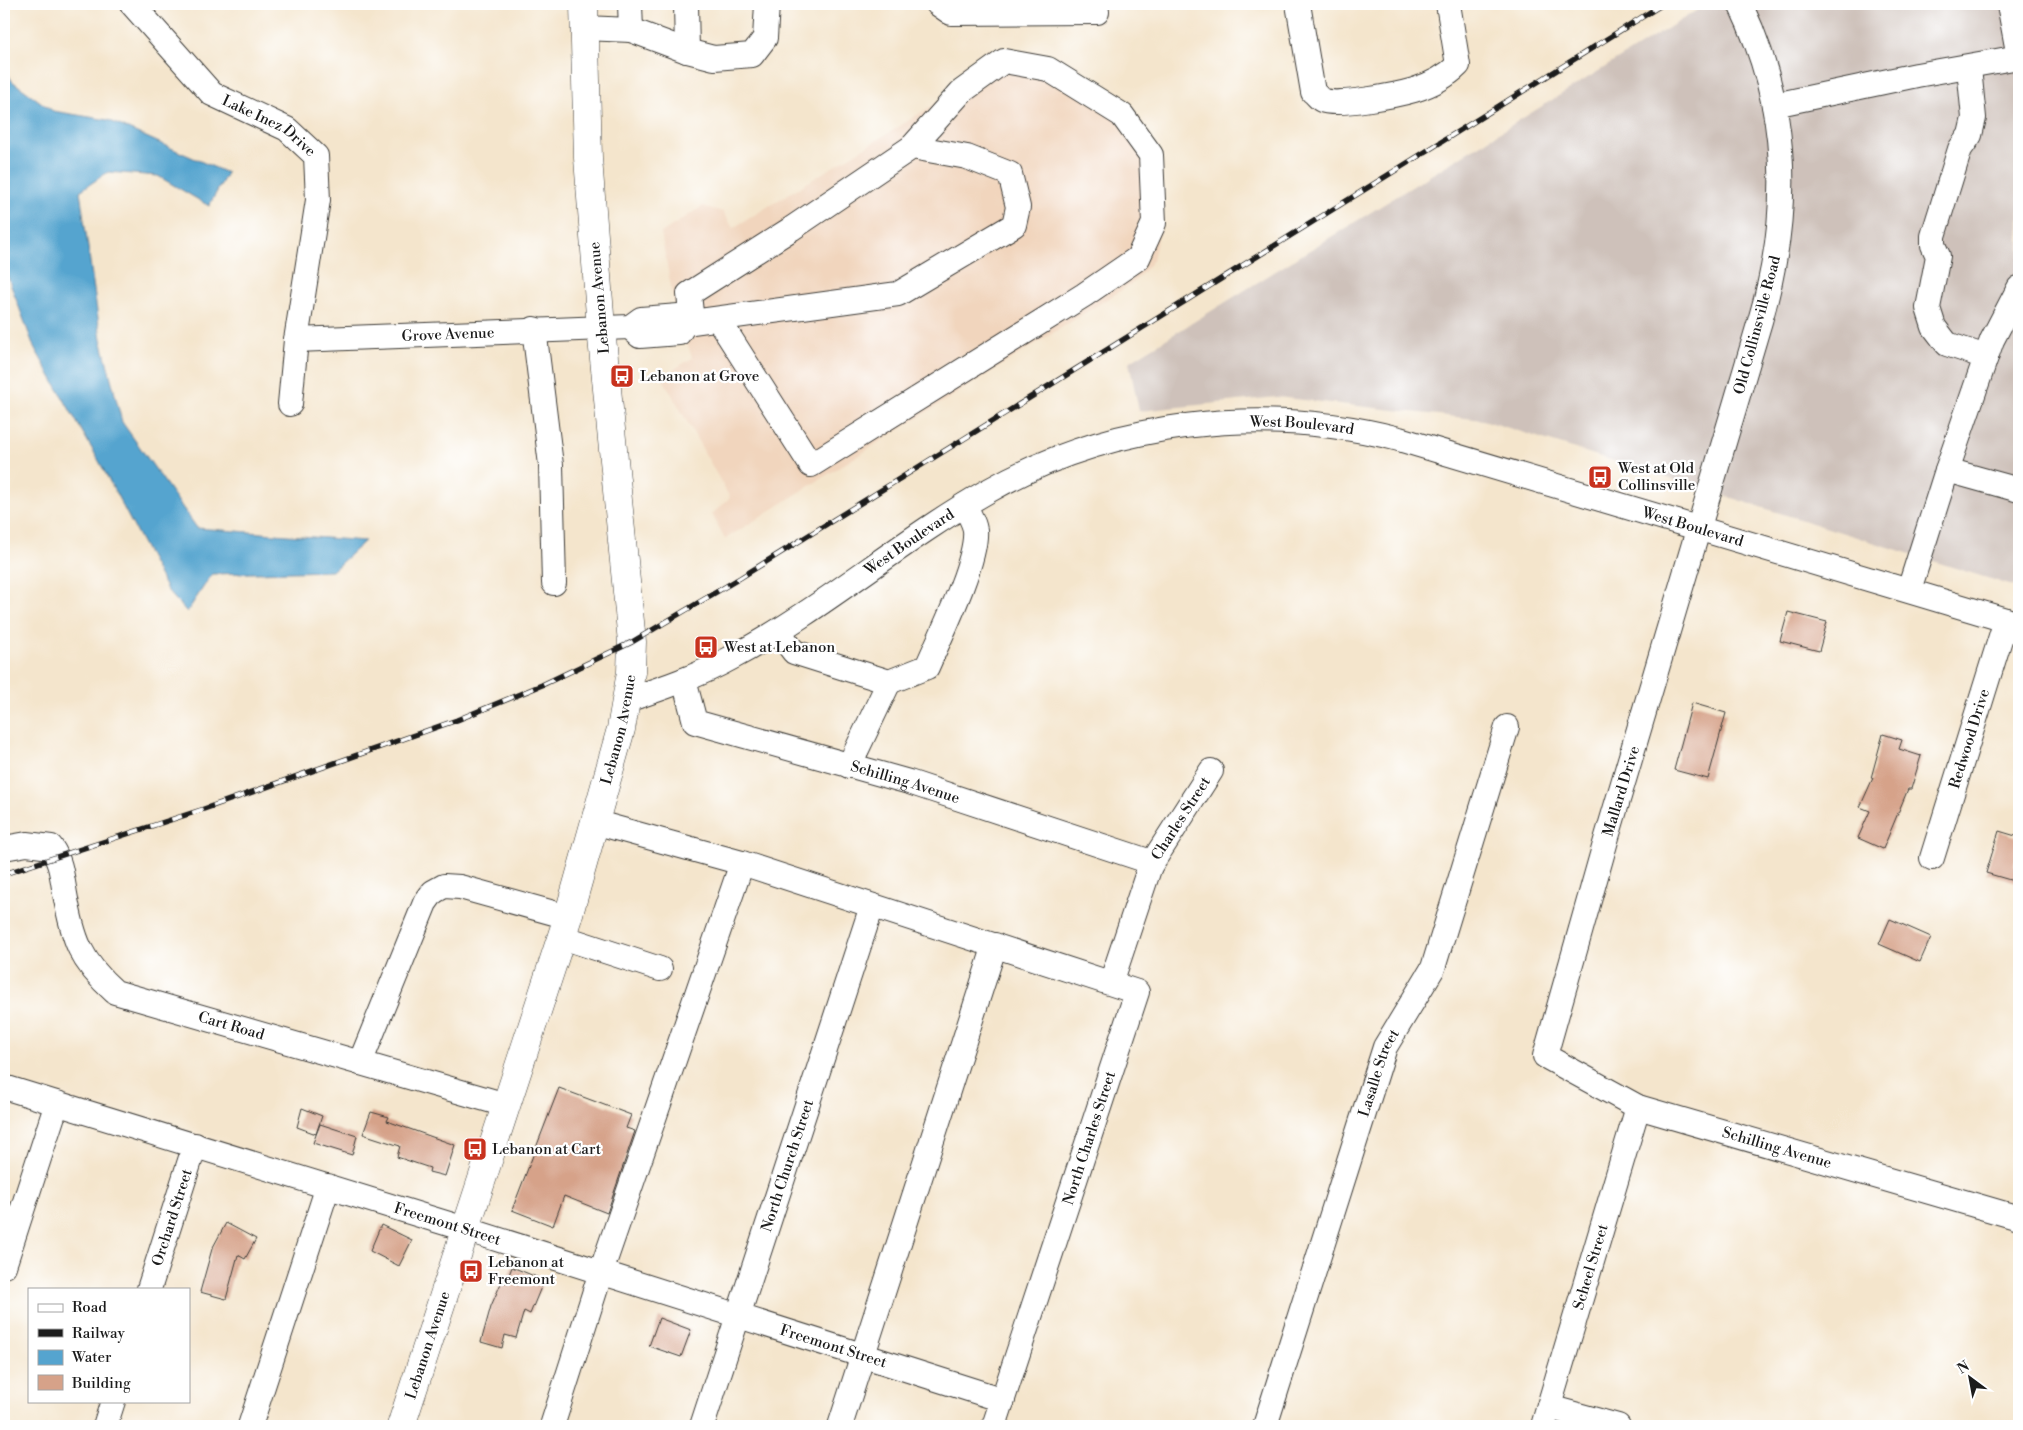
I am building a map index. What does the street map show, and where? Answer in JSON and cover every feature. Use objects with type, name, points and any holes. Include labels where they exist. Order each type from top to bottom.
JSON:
[{"type":"main road","name":"Lebanon Avenue","points":[[401,1426],[565,927],[627,700],[632,642],[601,328],[588,158],[584,16]]},
{"type":"street","name":"Lake Inez Drive","points":[[132,4],[212,94],[287,129],[316,156],[318,200],[296,340],[290,404]]},
{"type":"street","points":[[630,4],[631,30]]},
{"type":"street","points":[[686,4],[687,51]]},
{"type":"street","points":[[584,16],[631,30],[687,51],[714,58],[752,55],[765,38],[768,4]]},
{"type":"street","points":[[938,4],[951,13],[1012,14],[1097,12],[1096,4]]},
{"type":"street","points":[[1298,4],[1313,92],[1322,100],[1344,103],[1414,90],[1437,81],[1452,71],[1458,65],[1448,4]]},
{"type":"street","name":"Old Collinsville Road","points":[[1700,528],[1762,314],[1777,252],[1782,186],[1780,143],[1774,105],[1761,53],[1740,4]]},
{"type":"street","points":[[1774,105],[1917,75],[1969,68],[2019,57],[2009,4]]},
{"type":"street","points":[[718,319],[811,465],[1075,300],[1138,258],[1154,223],[1151,155],[1122,115],[1048,69],[1004,61],[961,92],[912,148],[792,229],[689,294],[689,322],[898,294],[1014,225],[1018,207],[1010,174],[967,157],[912,148]]},
{"type":"street","points":[[1969,68],[1974,118],[1970,134],[1960,149],[1933,236],[1933,245],[1938,256],[1928,308],[1934,327],[1947,344],[1986,357]]},
{"type":"street","points":[[1909,590],[1946,470],[1986,357],[2019,288]]},
{"type":"street","name":"Grove Avenue","points":[[296,340],[534,329],[630,327],[640,336],[679,333],[689,322]]},
{"type":"street","points":[[534,329],[551,464],[554,583]]},
{"type":"street","name":"West Boulevard","points":[[627,700],[684,680],[732,658],[778,631],[964,505],[1038,467],[1112,440],[1193,425],[1268,421],[1331,425],[1382,434],[2012,622]]},
{"type":"street","points":[[1946,470],[2019,490]]},
{"type":"street","points":[[778,631],[794,652],[889,682],[927,667],[956,602],[974,547],[975,529],[964,505]]},
{"type":"street","name":"Mallard Drive","points":[[1546,1056],[1607,837],[1700,528]]},
{"type":"street","name":"Redwood Drive","points":[[1932,858],[2012,622]]},
{"type":"street","name":"Schilling Avenue","points":[[684,680],[695,722],[909,782],[1151,862],[1150,866]]},
{"type":"street","points":[[849,766],[889,682]]},
{"type":"street","name":"Lasalle Street","points":[[1265,1426],[1385,1047],[1433,968],[1507,727]]},
{"type":"street","name":"Charles Street","points":[[1150,866],[1211,771]]},
{"type":"street","points":[[594,822],[742,863],[1111,983],[1150,866]]},
{"type":"street","name":"Cart Road","points":[[4,848],[27,844],[51,847],[59,857],[70,920],[79,947],[94,973],[115,992],[506,1105]]},
{"type":"street","points":[[552,1426],[601,1272],[742,863]]},
{"type":"street","points":[[360,1063],[413,928],[433,892],[444,886],[460,887],[565,927],[660,969]]},
{"type":"street","name":"North Church Street","points":[[702,1426],[872,906]]},
{"type":"street","points":[[840,1426],[995,946]]},
{"type":"street","name":"North Charles Street","points":[[994,1426],[1137,992],[1111,983]]},
{"type":"street","name":"Schilling Avenue","points":[[1546,1056],[1638,1107],[2019,1218]]},
{"type":"street","name":"Freemont Street","points":[[4,1087],[328,1186],[1003,1400]]},
{"type":"street","points":[[4,1266],[57,1103]]},
{"type":"street","name":"Scheel Street","points":[[1546,1416],[1638,1107]]},
{"type":"street","name":"Orchard Street","points":[[149,1288],[195,1145]]},
{"type":"street","points":[[250,1426],[328,1186]]},
{"type":"street","points":[[105,1426],[113,1402]]},
{"type":"street","points":[[1546,1416],[1618,1426]]},
{"type":"shaded area","points":[[1707,4],[2019,4],[2019,588],[1483,420],[1277,397],[1139,411],[1129,362]]},
{"type":"shaded area","points":[[994,61],[1068,68],[1127,103],[1148,135],[1161,222],[1153,260],[1134,282],[725,539],[712,514],[730,498],[662,377],[692,358],[673,297],[661,233],[703,206],[723,212],[733,228],[944,98]]},
{"type":"water","points":[[4,67],[12,81],[53,111],[108,120],[227,173],[209,206],[158,176],[108,172],[80,191],[101,339],[122,422],[197,528],[365,541],[332,571],[212,574],[187,612],[167,590],[99,461],[34,347],[4,267]]},
{"type":"building","points":[[1788,612],[1827,622],[1819,651],[1780,641]]},
{"type":"building","points":[[1692,703],[1726,713],[1708,779],[1674,770]]},
{"type":"building","points":[[1883,734],[1902,740],[1899,749],[1921,756],[1911,789],[1908,789],[1883,849],[1858,838],[1870,811],[1860,807],[1873,778],[1871,778]]},
{"type":"building","points":[[1999,831],[2019,837],[2019,848],[2014,866],[2019,868],[2017,882],[1986,873]]},
{"type":"building","points":[[1890,919],[1931,937],[1920,962],[1879,944]]},
{"type":"building","points":[[559,1088],[631,1115],[626,1128],[635,1131],[607,1213],[564,1196],[553,1226],[512,1210]]},
{"type":"building","points":[[302,1108],[322,1116],[316,1134],[297,1127]]},
{"type":"building","points":[[371,1112],[389,1117],[387,1121],[455,1145],[445,1176],[429,1172],[430,1168],[397,1157],[400,1146],[363,1134]]},
{"type":"building","points":[[320,1124],[357,1136],[352,1155],[313,1143]]},
{"type":"building","points":[[226,1223],[256,1239],[245,1259],[238,1255],[226,1299],[200,1292],[212,1249]]},
{"type":"building","points":[[381,1225],[412,1240],[399,1266],[370,1251]]},
{"type":"building","points":[[512,1267],[544,1280],[530,1314],[524,1311],[516,1338],[505,1335],[502,1348],[481,1342],[491,1306],[502,1281],[506,1283]]},
{"type":"building","points":[[659,1318],[691,1330],[681,1357],[649,1346]]},
{"type":"railway","points":[[4,874],[201,810],[457,720],[542,685],[632,642],[740,578],[1663,4]]},
{"type":"place","name":"Lebanon at Grove","points":[[622,376]]},
{"type":"place","name":"West at Old Collinsville","points":[[1600,477]]},
{"type":"place","name":"West at Lebanon","points":[[706,647]]},
{"type":"place","name":"Lebanon at Cart","points":[[475,1149]]},
{"type":"place","name":"Lebanon at Freemont","points":[[471,1271]]}]
